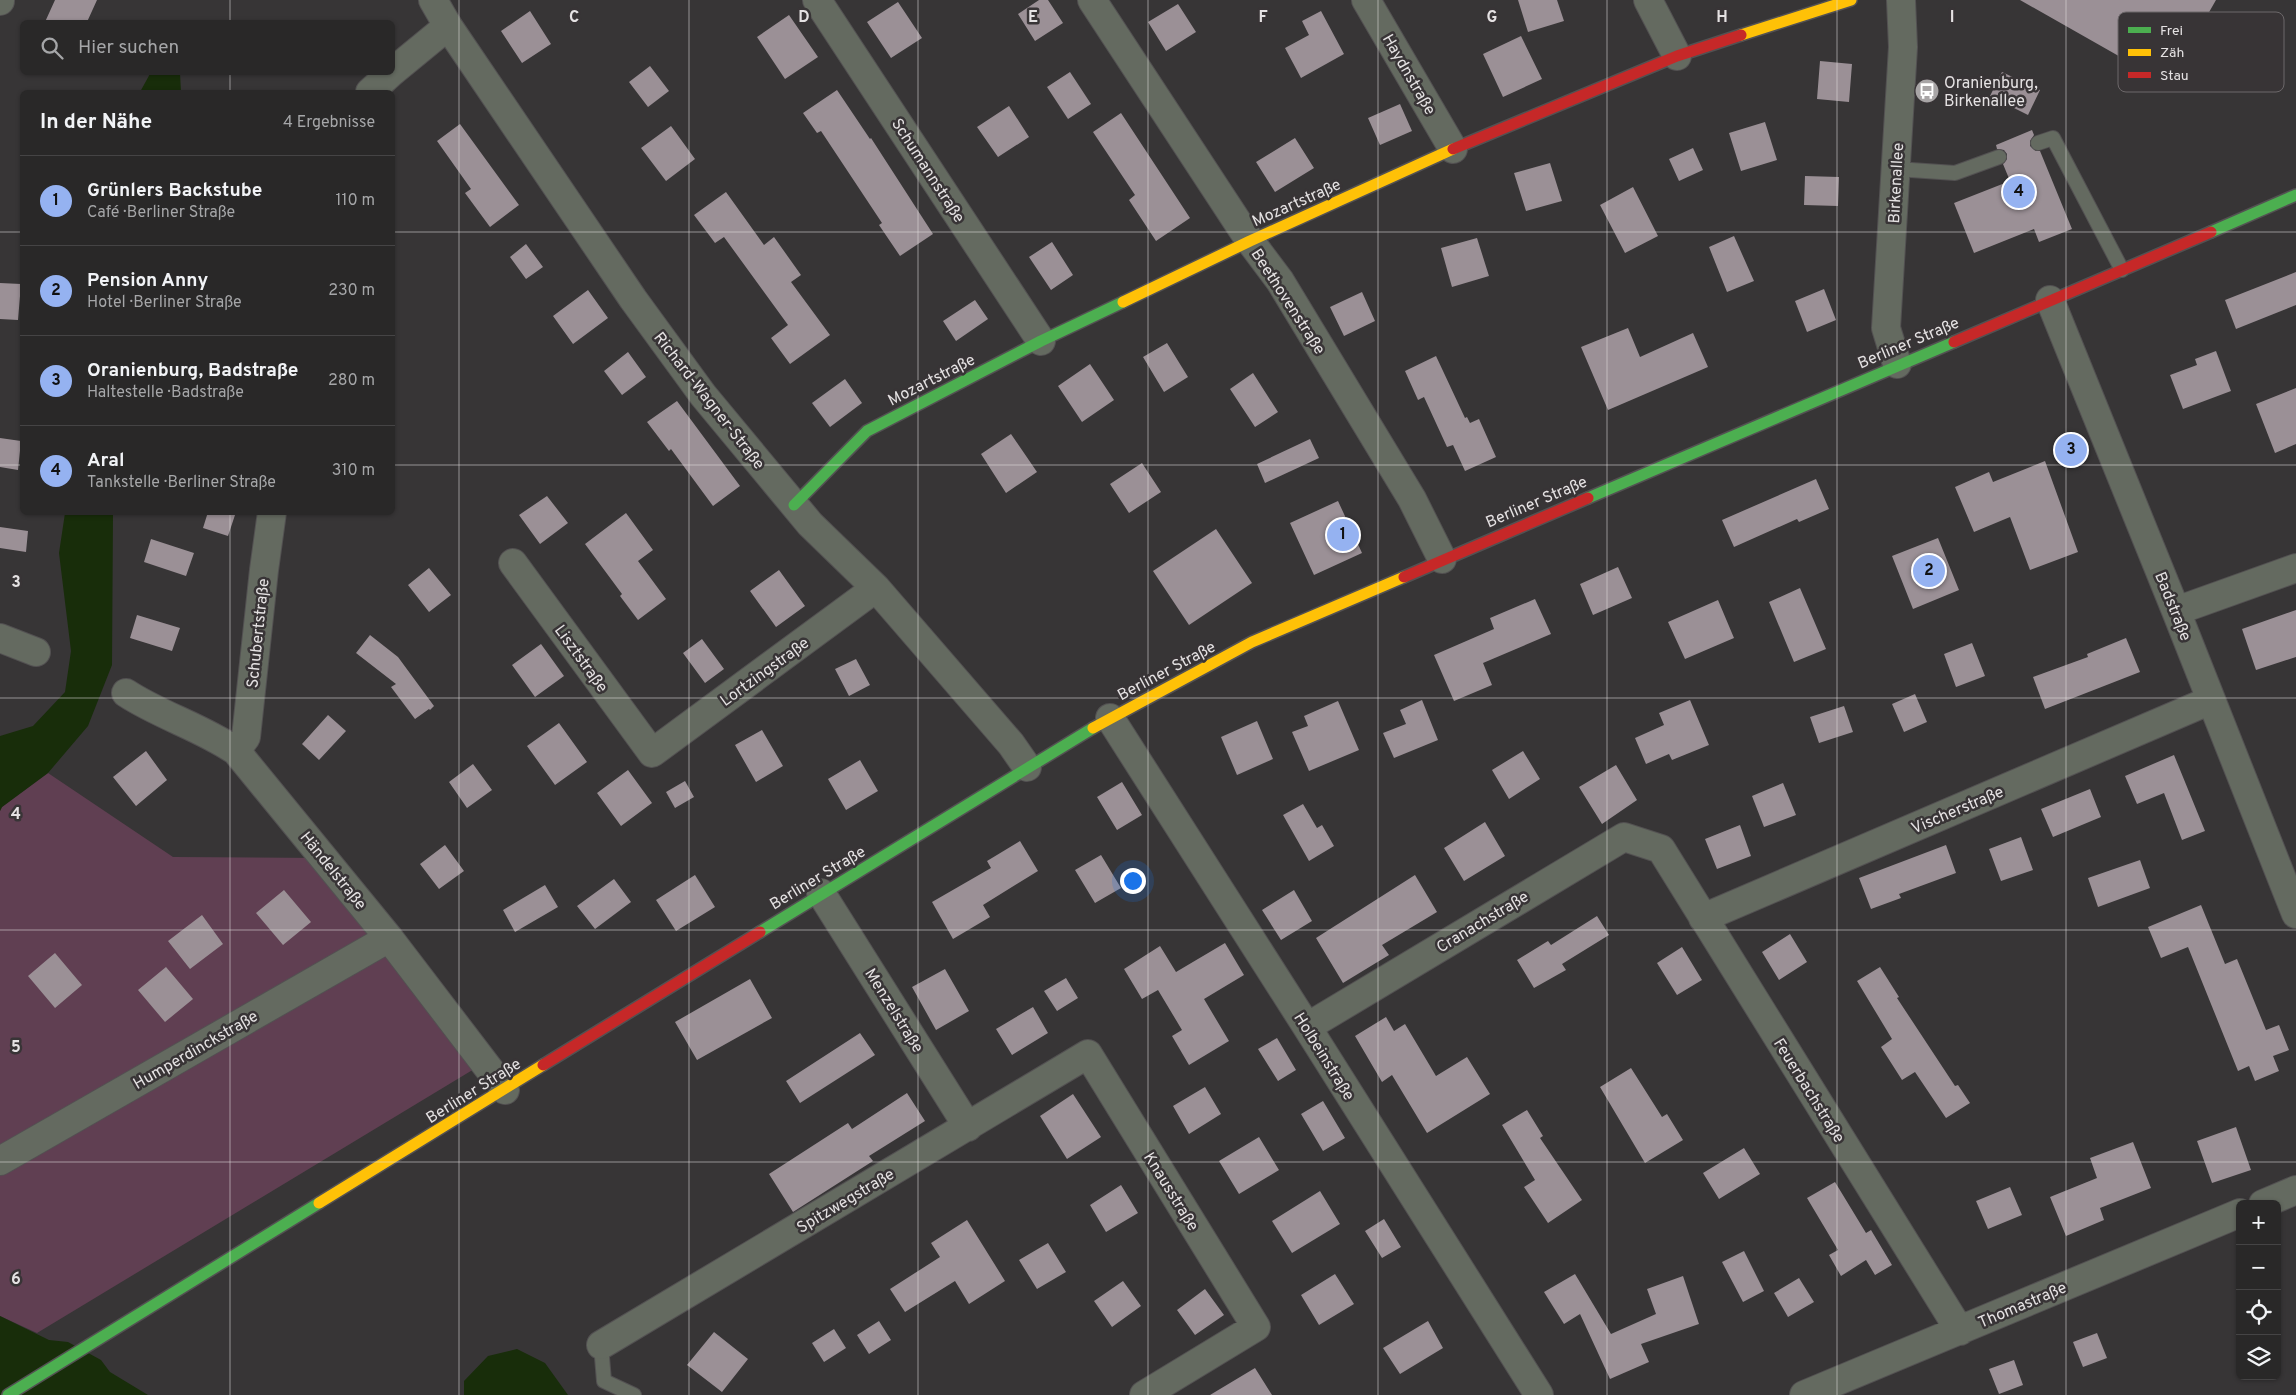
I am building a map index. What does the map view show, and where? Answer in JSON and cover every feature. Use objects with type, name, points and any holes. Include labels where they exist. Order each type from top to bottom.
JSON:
[{"type":"main road","name":"Mozartstraße","points":[[794,505],[867,431],[1041,340],[1250,241],[1453,149],[1677,56],[1851,0]]},
{"type":"main road","name":"Berliner Straße","points":[[8,1395],[1027,767],[1110,718],[1252,642],[1897,364],[2296,195]]},
{"type":"street","name":"Richard-Wagner-Straße","points":[[433,0],[448,26],[633,300],[703,395],[794,505],[876,588],[1010,744],[1027,767]]},
{"type":"street","name":"Schumannstraße","points":[[817,0],[1041,340]]},
{"type":"street","name":"Beethovenstraße","points":[[1092,0],[1250,241],[1280,281],[1412,499],[1442,559]]},
{"type":"street","name":"Haydnstraße","points":[[1366,0],[1453,149]]},
{"type":"street","points":[[1648,0],[1677,56]]},
{"type":"street","name":"Birkenallee","points":[[1897,364],[1886,328],[1903,46],[1901,0]]},
{"type":"street","points":[[395,70],[448,26]]},
{"type":"street","points":[[372,90],[389,75]]},
{"type":"street","name":"Badstraße","points":[[2050,300],[2211,700],[2290,885],[2296,914]]},
{"type":"street","name":"Schubertstraße","points":[[236,750],[246,736],[272,515]]},
{"type":"street","name":"Lisztstraße","points":[[513,563],[652,752]]},
{"type":"street","points":[[2176,611],[2296,568]]},
{"type":"street","name":"Lortzingstraße","points":[[652,752],[876,588]]},
{"type":"street","points":[[0,638],[36,652]]},
{"type":"street","name":"Händelstraße","points":[[126,693],[150,709],[217,738],[236,750],[390,938],[505,1090]]},
{"type":"street","name":"Vischerstraße","points":[[1703,918],[2211,700]]},
{"type":"street","name":"Holbeinstraße","points":[[1110,718],[1539,1395]]},
{"type":"street","name":"Cranachstraße","points":[[1307,1027],[1624,837],[1661,849]]},
{"type":"street","name":"Feuerbachstraße","points":[[1661,849],[1960,1331]]},
{"type":"street","name":"Menzelstraße","points":[[821,893],[968,1127]]},
{"type":"street","name":"Humperdinckstraße","points":[[0,1161],[390,938]]},
{"type":"street","name":"Spitzwegstraße","points":[[601,1345],[1088,1054]]},
{"type":"street","name":"Knausstraße","points":[[1088,1054],[1256,1327],[1144,1395]]},
{"type":"street","points":[[2272,1200],[2296,1190]]},
{"type":"street","name":"Thomastraße","points":[[1804,1395],[2236,1215]]},
{"type":"lane","points":[[2038,143],[2053,138],[2122,270]]},
{"type":"lane","points":[[1896,169],[1955,173],[1999,157]]},
{"type":"lane","points":[[601,1345],[604,1382],[634,1395]]},
{"type":"shaded area","points":[[149,75],[180,75],[181,90],[141,90]]},
{"type":"shaded area","points":[[65,515],[113,515],[112,665],[88,726],[48,773],[2,807],[0,811],[0,736],[33,726],[65,692],[71,651],[59,553]]},
{"type":"shaded area","points":[[48,773],[173,857],[321,858],[494,1057],[37,1333],[0,1316],[0,811],[2,807]]},
{"type":"shaded area","points":[[0,1316],[49,1340],[68,1342],[101,1360],[110,1372],[148,1395],[0,1395]]},
{"type":"shaded area","points":[[517,1349],[545,1363],[568,1395],[464,1395],[464,1381],[488,1356]]},
{"type":"building","points":[[55,0],[97,0],[88,20],[46,20]]},
{"type":"building","points":[[1039,0],[1048,0],[1063,23],[1035,41],[1018,14]]},
{"type":"building","points":[[1518,0],[1557,0],[1564,21],[1528,32]]},
{"type":"building","points":[[2020,0],[2216,0],[2209,12],[2118,12],[2118,56]]},
{"type":"building","points":[[898,2],[922,38],[891,58],[867,22]]},
{"type":"building","points":[[1178,4],[1196,32],[1166,51],[1148,22]]},
{"type":"building","points":[[530,11],[551,44],[522,63],[501,31]]},
{"type":"building","points":[[1321,11],[1344,54],[1301,78],[1285,48],[1309,35],[1302,21]]},
{"type":"building","points":[[789,15],[818,57],[785,79],[757,37]]},
{"type":"building","points":[[1521,36],[1542,79],[1503,97],[1483,54]]},
{"type":"building","points":[[1820,61],[1852,64],[1849,102],[1817,99]]},
{"type":"building","points":[[650,66],[669,91],[648,107],[629,82]]},
{"type":"building","points":[[1070,72],[1091,104],[1068,119],[1047,87]]},
{"type":"building","points":[[2002,72],[2040,90],[2028,115],[1990,96]]},
{"type":"building","points":[[837,90],[871,138],[933,234],[900,256],[879,225],[882,223],[821,131],[817,133],[803,113]]},
{"type":"building","points":[[1400,104],[1412,131],[1380,145],[1368,118]]},
{"type":"building","points":[[1009,106],[1029,137],[998,157],[977,127]]},
{"type":"building","points":[[1121,113],[1190,218],[1156,241],[1129,200],[1135,195],[1093,132]]},
{"type":"building","points":[[1765,122],[1777,160],[1741,171],[1729,133]]},
{"type":"building","points":[[460,124],[519,205],[490,227],[465,193],[471,189],[437,141]]},
{"type":"building","points":[[671,126],[695,159],[666,181],[641,148]]},
{"type":"building","points":[[2032,130],[2034,135],[2030,141],[2030,146],[2036,151],[2040,151],[2072,229],[2039,242],[2034,229],[1974,253],[1954,203],[2010,181],[2003,164],[2007,159],[2007,154],[2004,150],[1997,149],[1996,145]]},
{"type":"building","points":[[1295,138],[1314,168],[1275,192],[1256,162]]},
{"type":"building","points":[[1693,148],[1703,170],[1679,181],[1669,159]]},
{"type":"building","points":[[1550,163],[1562,201],[1526,211],[1514,173]]},
{"type":"building","points":[[1805,176],[1839,177],[1838,206],[1804,205]]},
{"type":"building","points":[[1633,187],[1658,236],[1625,253],[1600,205]]},
{"type":"building","points":[[726,192],[764,245],[774,237],[801,275],[791,282],[830,335],[790,364],[771,338],[788,325],[724,237],[715,243],[694,215]]},
{"type":"building","points":[[1734,236],[1754,281],[1727,292],[1709,247]]},
{"type":"building","points":[[1477,238],[1489,276],[1452,287],[1441,248]]},
{"type":"building","points":[[1052,242],[1073,275],[1051,290],[1029,257]]},
{"type":"building","points":[[526,244],[543,267],[526,279],[510,257]]},
{"type":"building","points":[[2296,272],[2296,305],[2236,329],[2225,300]]},
{"type":"building","points":[[0,283],[20,284],[18,320],[0,319]]},
{"type":"building","points":[[1824,289],[1836,320],[1807,332],[1795,301]]},
{"type":"building","points":[[588,290],[608,318],[573,344],[553,316]]},
{"type":"building","points":[[1362,292],[1375,321],[1344,336],[1330,307]]},
{"type":"building","points":[[975,300],[988,319],[956,341],[943,321]]},
{"type":"building","points":[[1628,328],[1640,357],[1693,333],[1708,367],[1608,410],[1581,347]]},
{"type":"building","points":[[1167,343],[1188,377],[1164,392],[1143,357]]},
{"type":"building","points":[[2216,351],[2231,391],[2183,409],[2170,375],[2197,365],[2195,359]]},
{"type":"building","points":[[628,352],[646,377],[622,395],[604,371]]},
{"type":"building","points":[[1436,356],[1465,418],[1467,417],[1470,423],[1479,419],[1496,457],[1465,471],[1453,445],[1447,447],[1424,397],[1418,400],[1405,371]]},
{"type":"building","points":[[1090,364],[1114,400],[1082,422],[1058,386]]},
{"type":"building","points":[[1253,373],[1278,412],[1255,427],[1230,389]]},
{"type":"building","points":[[845,379],[862,403],[830,427],[812,403]]},
{"type":"building","points":[[2296,388],[2296,444],[2275,453],[2256,404]]},
{"type":"building","points":[[677,401],[740,486],[713,506],[671,449],[669,451],[647,422]]},
{"type":"building","points":[[1011,434],[1037,472],[1006,493],[981,454]]},
{"type":"building","points":[[0,438],[20,441],[18,470],[0,467]]},
{"type":"building","points":[[1310,439],[1319,458],[1265,483],[1257,464]]},
{"type":"building","points":[[2045,461],[2078,552],[2030,570],[2010,517],[1974,532],[1955,487],[1989,472],[1993,482]]},
{"type":"building","points":[[1142,463],[1161,492],[1129,513],[1110,484]]},
{"type":"building","points":[[1816,479],[1829,509],[1799,522],[1797,519],[1734,547],[1722,520]]},
{"type":"building","points":[[547,496],[568,523],[540,544],[519,515]]},
{"type":"building","points":[[1338,501],[1362,553],[1314,575],[1290,523]]},
{"type":"building","points":[[626,513],[653,550],[638,561],[666,599],[638,620],[620,596],[622,594],[585,544]]},
{"type":"building","points":[[207,515],[235,515],[228,536],[203,528]]},
{"type":"building","points":[[0,527],[28,531],[26,552],[0,548]]},
{"type":"building","points":[[1216,529],[1252,583],[1189,625],[1153,571]]},
{"type":"building","points":[[1938,538],[1959,590],[1913,609],[1892,556]]},
{"type":"building","points":[[151,539],[194,553],[186,576],[144,562]]},
{"type":"building","points":[[1618,567],[1632,598],[1593,615],[1580,584]]},
{"type":"building","points":[[429,568],[451,595],[429,612],[408,585]]},
{"type":"building","points":[[779,570],[805,606],[776,627],[750,591]]},
{"type":"building","points":[[1800,588],[1826,649],[1794,662],[1769,602]]},
{"type":"building","points":[[1535,599],[1551,634],[1483,663],[1492,685],[1454,701],[1434,655],[1494,629],[1490,618]]},
{"type":"building","points":[[1718,600],[1734,638],[1685,659],[1668,622]]},
{"type":"building","points":[[2296,610],[2296,657],[2256,670],[2242,629]]},
{"type":"building","points":[[137,615],[180,628],[172,651],[130,638]]},
{"type":"building","points":[[370,635],[398,657],[434,706],[430,710],[415,719],[391,687],[396,684],[356,653]]},
{"type":"building","points":[[2126,638],[2140,672],[2045,709],[2033,677],[2088,657],[2087,654]]},
{"type":"building","points":[[702,639],[724,669],[705,683],[683,653]]},
{"type":"building","points":[[1972,643],[1985,676],[1956,687],[1944,654]]},
{"type":"building","points":[[541,644],[564,676],[535,697],[512,665]]},
{"type":"building","points":[[856,659],[870,685],[849,696],[835,669]]},
{"type":"building","points":[[1915,694],[1927,722],[1904,732],[1892,704]]},
{"type":"building","points":[[1422,700],[1438,740],[1394,758],[1383,733],[1406,724],[1400,710]]},
{"type":"building","points":[[1690,700],[1709,745],[1672,760],[1669,754],[1646,764],[1635,738],[1664,725],[1659,713]]},
{"type":"building","points":[[1338,701],[1359,750],[1309,771],[1292,732],[1308,726],[1304,716]]},
{"type":"building","points":[[1844,706],[1853,732],[1819,743],[1810,717]]},
{"type":"building","points":[[328,715],[346,731],[319,760],[302,744]]},
{"type":"building","points":[[1257,721],[1273,759],[1237,775],[1221,737]]},
{"type":"building","points":[[559,723],[587,762],[555,785],[527,746]]},
{"type":"building","points":[[762,730],[783,766],[756,782],[735,745]]},
{"type":"building","points":[[146,751],[167,780],[136,806],[113,777]]},
{"type":"building","points":[[1523,751],[1540,779],[1509,799],[1492,770]]},
{"type":"building","points":[[2174,755],[2205,831],[2182,840],[2164,793],[2137,804],[2125,776]]},
{"type":"building","points":[[860,760],[878,791],[846,810],[828,779]]},
{"type":"building","points":[[473,764],[492,790],[467,808],[449,782]]},
{"type":"building","points":[[1616,765],[1637,800],[1602,824],[1579,787]]},
{"type":"building","points":[[628,770],[652,803],[621,826],[597,793]]},
{"type":"building","points":[[685,781],[694,797],[675,808],[666,792]]},
{"type":"building","points":[[1122,782],[1142,815],[1117,830],[1097,797]]},
{"type":"building","points":[[1783,783],[1796,815],[1764,827],[1752,796]]},
{"type":"building","points":[[2090,789],[2101,817],[2053,837],[2041,809]]},
{"type":"building","points":[[1303,804],[1317,828],[1322,825],[1334,846],[1309,861],[1283,815]]},
{"type":"building","points":[[1485,822],[1505,856],[1464,881],[1444,848]]},
{"type":"building","points":[[1740,825],[1751,856],[1717,869],[1705,839]]},
{"type":"building","points":[[2021,837],[2033,870],[2001,881],[1989,849]]},
{"type":"building","points":[[1020,841],[1038,871],[983,905],[990,917],[953,939],[932,902],[991,868],[987,861]]},
{"type":"building","points":[[445,845],[464,871],[439,889],[420,864]]},
{"type":"building","points":[[1946,845],[1956,873],[1899,894],[1901,898],[1871,909],[1859,878]]},
{"type":"building","points":[[1101,855],[1121,888],[1095,903],[1075,870]]},
{"type":"building","points":[[2140,860],[2150,888],[2098,907],[2088,878]]},
{"type":"building","points":[[695,875],[715,907],[676,931],[656,900]]},
{"type":"building","points":[[1415,875],[1437,912],[1382,945],[1389,955],[1343,983],[1316,938]]},
{"type":"building","points":[[614,879],[631,902],[595,929],[577,906]]},
{"type":"building","points":[[545,885],[558,907],[515,932],[503,910]]},
{"type":"building","points":[[284,890],[311,922],[283,945],[256,913]]},
{"type":"building","points":[[1294,890],[1312,921],[1281,940],[1262,910]]},
{"type":"building","points":[[2201,905],[2225,964],[2237,959],[2266,1030],[2279,1025],[2289,1050],[2273,1056],[2279,1071],[2255,1081],[2249,1066],[2238,1071],[2188,947],[2161,958],[2148,927]]},
{"type":"building","points":[[202,915],[223,944],[190,969],[168,941]]},
{"type":"building","points":[[1597,916],[1609,935],[1562,964],[1566,970],[1534,988],[1517,960],[1548,941],[1551,945]]},
{"type":"building","points":[[1790,934],[1807,962],[1779,980],[1762,952]]},
{"type":"building","points":[[1225,943],[1244,975],[1204,999],[1229,1041],[1189,1065],[1172,1036],[1182,1030],[1158,990],[1142,999],[1124,969],[1160,946],[1176,972]]},
{"type":"building","points":[[1682,947],[1702,980],[1677,995],[1657,963]]},
{"type":"building","points":[[55,953],[82,985],[55,1008],[28,976]]},
{"type":"building","points":[[166,967],[193,999],[165,1022],[138,990]]},
{"type":"building","points":[[1880,967],[1899,997],[1897,998],[1955,1086],[1958,1085],[1970,1103],[1946,1118],[1915,1072],[1902,1080],[1881,1047],[1892,1039],[1857,981]]},
{"type":"building","points":[[945,969],[969,1011],[936,1030],[912,987]]},
{"type":"building","points":[[1066,978],[1078,998],[1057,1011],[1044,991]]},
{"type":"building","points":[[750,979],[772,1018],[697,1060],[675,1022]]},
{"type":"building","points":[[1033,1007],[1048,1033],[1012,1055],[996,1029]]},
{"type":"building","points":[[1386,1017],[1394,1031],[1405,1024],[1436,1076],[1467,1057],[1490,1094],[1427,1133],[1392,1075],[1382,1082],[1355,1036]]},
{"type":"building","points":[[860,1033],[875,1055],[800,1103],[786,1081]]},
{"type":"building","points":[[1277,1038],[1296,1070],[1278,1081],[1258,1049]]},
{"type":"building","points":[[1631,1068],[1662,1117],[1667,1114],[1683,1140],[1645,1163],[1600,1087]]},
{"type":"building","points":[[1205,1087],[1221,1114],[1189,1134],[1173,1106]]},
{"type":"building","points":[[907,1093],[925,1121],[869,1156],[873,1161],[793,1212],[769,1174],[848,1123],[852,1129]]},
{"type":"building","points":[[1073,1094],[1101,1137],[1067,1159],[1040,1116]]},
{"type":"building","points":[[1323,1101],[1345,1138],[1323,1151],[1301,1114]]},
{"type":"building","points":[[1527,1110],[1543,1136],[1540,1138],[1582,1200],[1548,1223],[1524,1187],[1535,1180],[1502,1125]]},
{"type":"building","points":[[2236,1127],[2251,1170],[2212,1183],[2197,1141]]},
{"type":"building","points":[[1259,1137],[1279,1170],[1239,1194],[1219,1161]]},
{"type":"building","points":[[2133,1142],[2151,1188],[2100,1208],[2104,1220],[2066,1236],[2050,1197],[2097,1178],[2090,1158]]},
{"type":"building","points":[[1744,1148],[1760,1174],[1719,1199],[1703,1173]]},
{"type":"building","points":[[1835,1182],[1866,1233],[1871,1230],[1892,1265],[1875,1275],[1866,1260],[1841,1276],[1829,1255],[1838,1250],[1807,1198]]},
{"type":"building","points":[[1121,1185],[1138,1213],[1106,1232],[1090,1205]]},
{"type":"building","points":[[2010,1187],[2022,1215],[1988,1229],[1976,1201]]},
{"type":"building","points":[[1320,1191],[1340,1224],[1292,1253],[1272,1221]]},
{"type":"building","points":[[1384,1219],[1401,1247],[1382,1258],[1365,1231]]},
{"type":"building","points":[[967,1220],[1005,1281],[969,1304],[955,1281],[905,1312],[890,1289],[940,1257],[931,1243]]},
{"type":"building","points":[[1048,1243],[1066,1272],[1037,1289],[1019,1260]]},
{"type":"building","points":[[1744,1251],[1764,1291],[1743,1302],[1722,1262]]},
{"type":"building","points":[[1335,1274],[1354,1304],[1319,1325],[1301,1295]]},
{"type":"building","points":[[1575,1274],[1611,1334],[1656,1314],[1647,1289],[1683,1276],[1699,1324],[1641,1344],[1649,1362],[1610,1379],[1580,1314],[1564,1324],[1544,1292]]},
{"type":"building","points":[[1799,1278],[1814,1302],[1788,1317],[1774,1293]]},
{"type":"building","points":[[1123,1281],[1141,1306],[1112,1327],[1094,1301]]},
{"type":"building","points":[[1205,1289],[1224,1315],[1195,1335],[1177,1310]]},
{"type":"building","points":[[879,1321],[891,1340],[869,1354],[857,1335]]},
{"type":"building","points":[[1428,1321],[1443,1348],[1400,1374],[1383,1348]]},
{"type":"building","points":[[834,1329],[846,1348],[824,1362],[812,1343]]},
{"type":"building","points":[[714,1332],[748,1359],[722,1392],[687,1365]]},
{"type":"building","points":[[2097,1333],[2107,1358],[2083,1367],[2073,1342]]},
{"type":"building","points":[[2014,1360],[2023,1385],[1999,1394],[1989,1369]]},
{"type":"building","points":[[1255,1368],[1272,1395],[1210,1395]]},
{"type":"traffic: fast","points":[[2211,232],[2296,195]]},
{"type":"traffic: fast","points":[[794,505],[867,431],[1041,341],[1123,302]]},
{"type":"traffic: fast","points":[[1588,498],[1954,342]]},
{"type":"traffic: fast","points":[[760,932],[1093,728]]},
{"type":"traffic: fast","points":[[8,1395],[319,1203]]},
{"type":"traffic: slow","points":[[1741,35],[1851,0]]},
{"type":"traffic: slow","points":[[1123,302],[1250,241],[1453,149]]},
{"type":"traffic: slow","points":[[1093,728],[1252,642],[1404,577]]},
{"type":"traffic: slow","points":[[319,1203],[543,1065]]},
{"type":"traffic: jam","points":[[1453,149],[1677,56],[1741,35]]},
{"type":"traffic: jam","points":[[1954,342],[2211,232]]},
{"type":"traffic: jam","points":[[1404,577],[1588,498]]},
{"type":"traffic: jam","points":[[543,1065],[760,932]]},
{"type":"place","name":"Oranienburg, Birkenallee","points":[[1927,91]]},
{"type":"place","name":"Aral","points":[[2019,192]]},
{"type":"place","name":"Oranienburg, Badstraße","points":[[2071,450]]},
{"type":"place","name":"Grünlers Backstube","points":[[1343,535]]},
{"type":"place","name":"Pension Anny","points":[[1929,571]]}]
